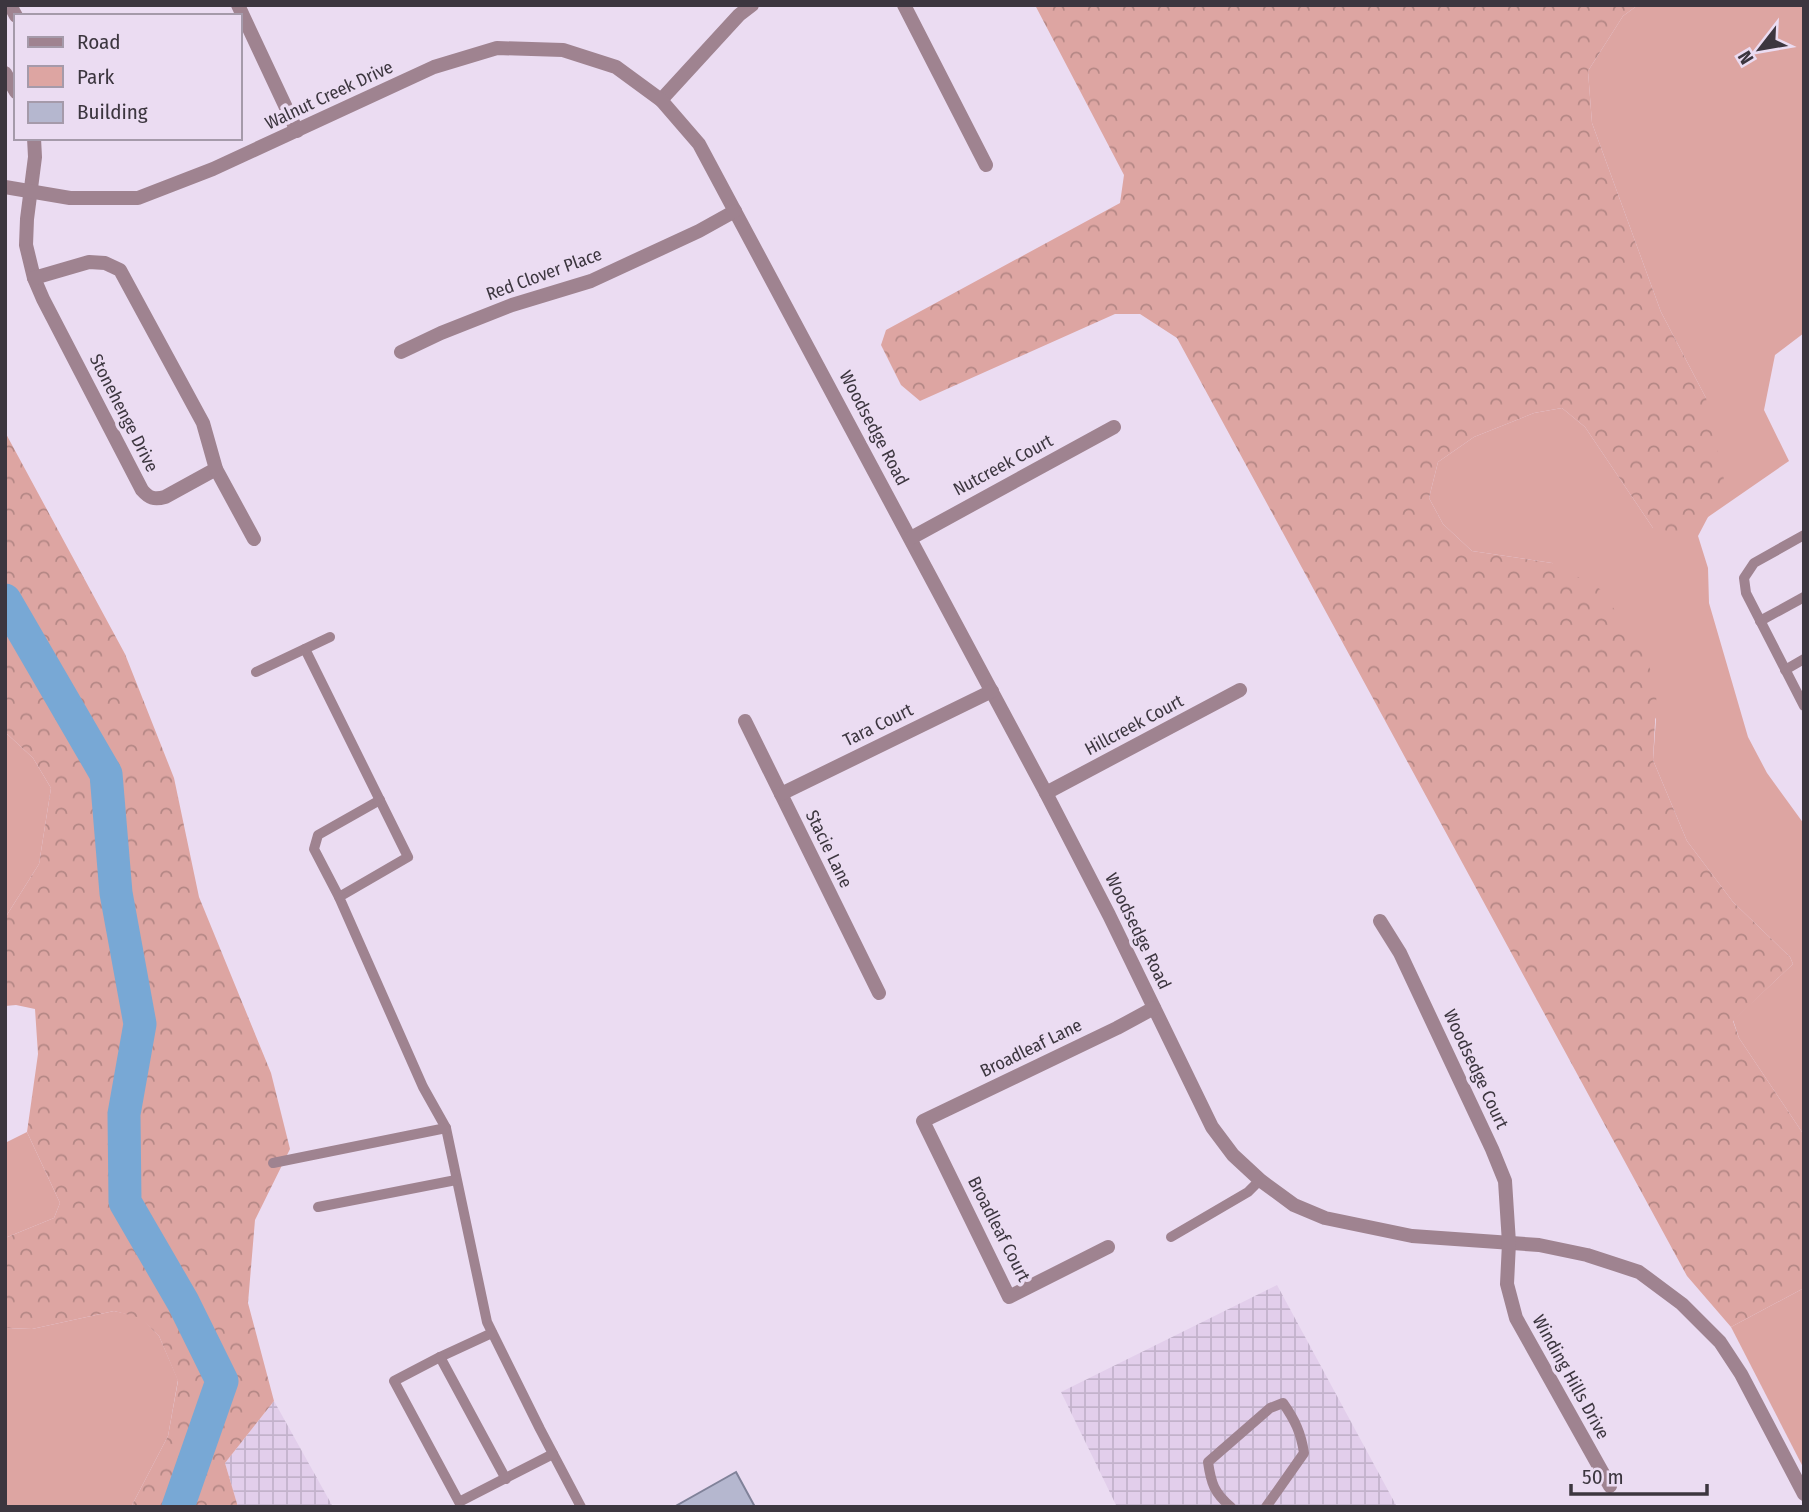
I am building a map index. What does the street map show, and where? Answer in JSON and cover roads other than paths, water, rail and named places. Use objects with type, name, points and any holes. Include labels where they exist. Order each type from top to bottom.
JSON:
[{"type":"street","points":[[238,5],[297,131]]},
{"type":"street","points":[[661,100],[739,15],[752,5]]},
{"type":"street","points":[[904,5],[986,165]]},
{"type":"street","name":"Walnut Creek Drive","points":[[5,187],[70,198],[138,198],[213,169],[434,67],[497,48],[563,50],[616,67],[661,100]]},
{"type":"street","name":"Woodsedge Road","points":[[661,100],[699,144],[1046,793],[1109,915],[1212,1127],[1233,1155],[1260,1180],[1294,1205],[1325,1217],[1412,1236],[1539,1245],[1587,1255],[1639,1272],[1682,1304],[1720,1342],[1741,1374],[1804,1494]]},
{"type":"street","name":"Stonehenge Drive","points":[[34,140],[35,157],[26,245],[34,278],[142,490],[148,497],[165,497],[216,470]]},
{"type":"street","name":"Red Clover Place","points":[[401,352],[512,305],[591,281],[699,231],[735,211]]},
{"type":"street","points":[[34,278],[89,262],[105,263],[120,270],[203,423],[216,470],[254,539]]},
{"type":"street","name":"Nutcreek Court","points":[[911,538],[1114,427]]},
{"type":"street","name":"Hillcreek Court","points":[[1046,793],[1240,690]]},
{"type":"street","name":"Tara Court","points":[[781,794],[992,691]]},
{"type":"street","name":"Stacie Lane","points":[[745,721],[879,993]]},
{"type":"street","name":"Woodsedge Court","points":[[1380,921],[1400,953],[1505,1181],[1508,1243]]},
{"type":"street","name":"Broadleaf Lane","points":[[923,1121],[1154,1007]]},
{"type":"street","name":"Broadleaf Court","points":[[923,1121],[1009,1297],[1108,1247]]},
{"type":"street","name":"Winding Hills Drive","points":[[1508,1243],[1507,1284],[1516,1318],[1610,1486]]},
{"type":"lane","points":[[1804,535],[1754,563],[1744,578],[1746,593],[1804,706]]},
{"type":"lane","points":[[1760,621],[1804,597]]},
{"type":"lane","points":[[256,672],[330,636]]},
{"type":"lane","points":[[305,649],[408,857],[339,897]]},
{"type":"lane","points":[[1785,670],[1804,659]]},
{"type":"lane","points":[[380,800],[318,835],[314,849],[339,897],[423,1087],[446,1128],[487,1322],[581,1507]]},
{"type":"lane","points":[[274,1163],[446,1128]]},
{"type":"lane","points":[[318,1207],[456,1180]]},
{"type":"lane","points":[[1171,1237],[1248,1192],[1260,1180]]},
{"type":"lane","points":[[492,1333],[394,1381],[459,1502],[553,1454]]},
{"type":"lane","points":[[440,1357],[506,1479]]},
{"type":"lane","points":[[1231,1507],[1210,1482],[1208,1462],[1270,1408],[1283,1404],[1296,1421],[1304,1453],[1266,1507]]},
{"type":"waterway","points":[[5,600],[106,774],[116,893],[140,1024],[124,1114],[125,1202],[183,1302],[222,1381],[178,1507]]}]
